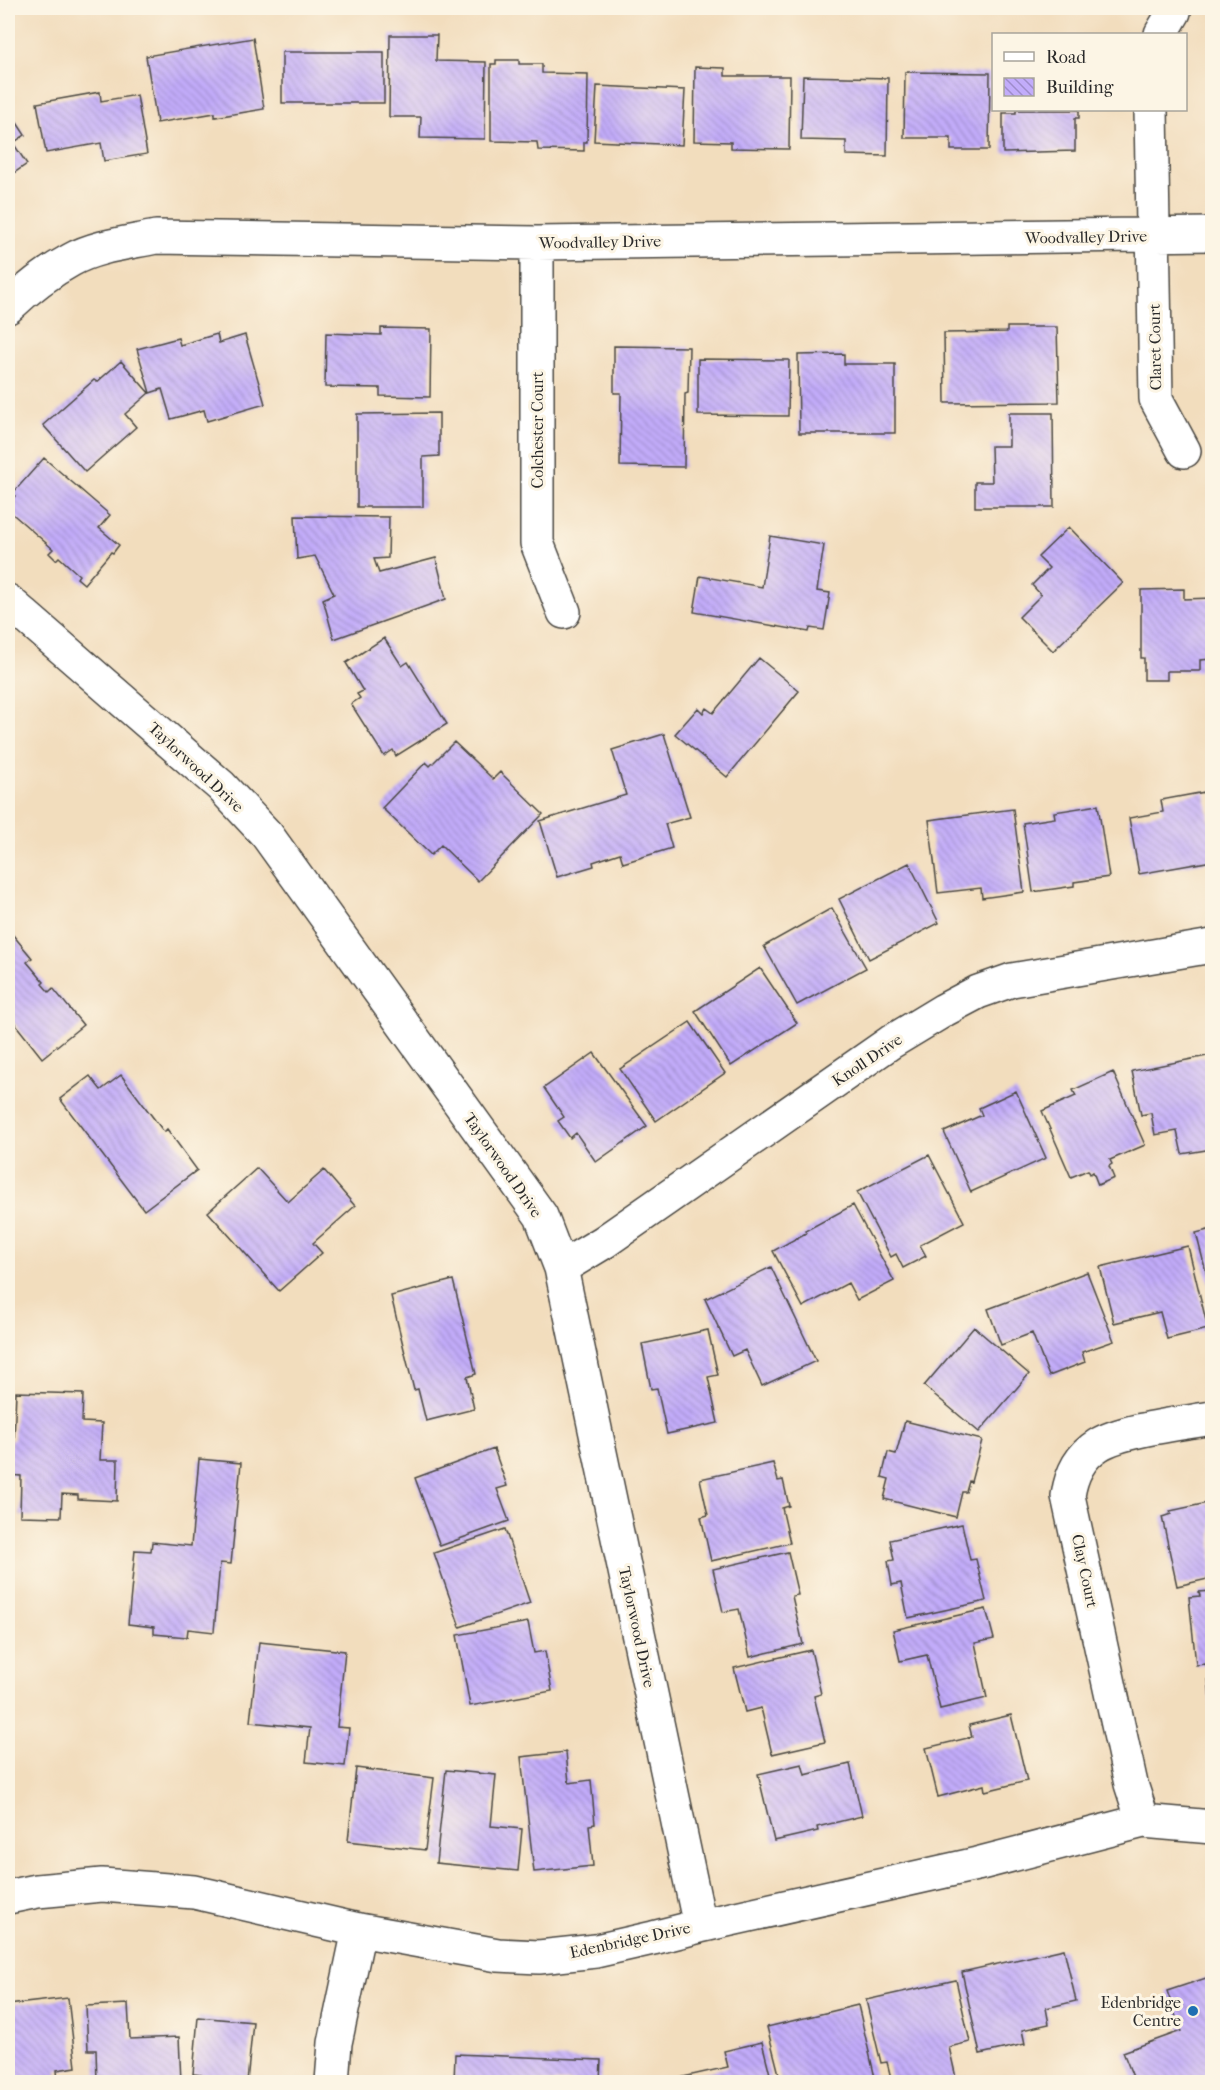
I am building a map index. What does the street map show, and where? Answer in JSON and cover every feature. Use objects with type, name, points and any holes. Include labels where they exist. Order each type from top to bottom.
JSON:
[{"type":"street","name":"Claret Court","points":[[1151,111],[1156,399],[1184,451]]},
{"type":"street","name":"Woodvalley Drive","points":[[8,307],[36,282],[72,259],[109,246],[156,237],[537,243],[1212,234]]},
{"type":"street","name":"Colchester Court","points":[[537,243],[537,543],[564,612]]},
{"type":"street","name":"Taylorwood Drive","points":[[8,601],[221,786],[267,835],[541,1216],[561,1268],[700,1926]]},
{"type":"street","name":"Knoll Drive","points":[[561,1268],[604,1242],[891,1042],[978,992],[1012,980],[1212,946]]},
{"type":"street","name":"Clay Court","points":[[1143,1821],[1131,1784],[1068,1496],[1071,1478],[1083,1458],[1099,1444],[1124,1434],[1212,1418]]},
{"type":"street","name":"Edenbridge Drive","points":[[8,1897],[37,1891],[102,1885],[194,1892],[359,1930],[498,1954],[539,1957],[596,1951],[965,1867],[1143,1821],[1212,1827]]},
{"type":"street","points":[[332,2082],[335,2043],[359,1930]]},
{"type":"building","points":[[390,35],[437,35],[436,61],[486,62],[485,139],[420,138],[421,117],[389,117]]},
{"type":"building","points":[[253,38],[264,109],[215,117],[215,113],[157,123],[146,56]]},
{"type":"building","points":[[282,52],[384,52],[384,103],[282,103]]},
{"type":"building","points":[[496,60],[519,60],[519,64],[542,64],[542,73],[588,74],[587,142],[584,142],[584,151],[538,150],[537,142],[491,141],[491,64],[496,64]]},
{"type":"building","points":[[695,67],[725,68],[725,76],[790,76],[789,149],[731,148],[731,142],[694,141]]},
{"type":"building","points":[[905,72],[990,73],[989,150],[951,150],[951,138],[904,138]]},
{"type":"building","points":[[803,76],[888,78],[887,156],[846,155],[846,141],[801,140]]},
{"type":"building","points":[[597,86],[685,90],[682,145],[594,141]]},
{"type":"building","points":[[100,92],[101,101],[137,95],[147,154],[104,161],[101,143],[46,153],[37,103]]},
{"type":"building","points":[[8,109],[25,135],[13,143],[27,164],[8,177]]},
{"type":"building","points":[[1016,111],[1079,111],[1079,118],[1075,118],[1075,151],[1003,153],[1003,113],[1016,113]]},
{"type":"building","points":[[1007,327],[1057,327],[1059,402],[945,403],[944,333],[1007,332]]},
{"type":"building","points":[[381,328],[431,329],[430,397],[380,396],[380,388],[325,387],[326,333],[381,335]]},
{"type":"building","points":[[217,334],[219,343],[245,335],[265,404],[207,421],[204,410],[171,419],[162,389],[150,393],[137,349],[178,338],[180,345]]},
{"type":"building","points":[[614,346],[689,347],[688,393],[685,394],[684,467],[620,466],[621,393],[614,393]]},
{"type":"building","points":[[844,354],[844,364],[895,364],[895,433],[799,433],[798,355]]},
{"type":"building","points":[[698,359],[789,360],[788,416],[698,415]]},
{"type":"building","points":[[121,361],[149,393],[125,414],[136,427],[85,472],[43,425],[94,380],[97,382]]},
{"type":"building","points":[[439,413],[439,456],[423,457],[423,507],[357,507],[357,414]]},
{"type":"building","points":[[1009,413],[1053,413],[1054,507],[975,507],[975,482],[992,482],[991,446],[1009,446]]},
{"type":"building","points":[[44,458],[110,515],[99,528],[119,545],[84,584],[77,578],[79,575],[59,557],[56,560],[49,553],[53,549],[8,510],[8,505],[15,496],[12,494]]},
{"type":"building","points":[[295,516],[389,517],[388,558],[374,559],[379,573],[436,558],[446,599],[334,639],[323,599],[334,594],[315,556],[297,559]]},
{"type":"building","points":[[1069,527],[1123,583],[1053,651],[1019,617],[1041,595],[1032,585],[1049,568],[1038,557]]},
{"type":"building","points":[[770,536],[824,545],[817,591],[830,593],[824,630],[810,628],[809,632],[694,612],[700,576],[762,587]]},
{"type":"building","points":[[1184,589],[1184,599],[1212,598],[1212,659],[1200,660],[1200,671],[1167,671],[1167,680],[1144,680],[1144,658],[1141,658],[1141,590]]},
{"type":"building","points":[[384,638],[402,666],[408,662],[447,724],[396,756],[393,750],[384,756],[351,704],[360,698],[357,694],[363,691],[346,663]]},
{"type":"building","points":[[759,658],[799,691],[727,777],[675,734],[698,708],[703,713],[706,708],[713,713]]},
{"type":"building","points":[[664,734],[690,817],[665,824],[672,848],[623,863],[620,853],[593,862],[594,866],[557,877],[540,821],[626,795],[612,750]]},
{"type":"building","points":[[454,742],[493,779],[500,772],[543,814],[478,881],[441,845],[431,855],[382,808],[426,762],[430,766]]},
{"type":"building","points":[[1205,792],[1212,837],[1212,861],[1139,874],[1129,818],[1163,812],[1161,800]]},
{"type":"building","points":[[1098,805],[1109,877],[1074,882],[1074,886],[1033,892],[1023,823],[1055,818],[1054,812]]},
{"type":"building","points":[[1013,809],[1024,892],[982,898],[981,888],[938,893],[929,820]]},
{"type":"building","points":[[909,863],[939,923],[869,959],[839,899]]},
{"type":"building","points":[[832,908],[866,968],[797,1005],[764,946]]},
{"type":"building","points":[[8,929],[32,958],[27,962],[44,982],[42,984],[49,992],[53,988],[83,1025],[42,1058],[8,1015]]},
{"type":"building","points":[[760,968],[797,1023],[731,1066],[695,1011]]},
{"type":"building","points":[[690,1022],[725,1073],[656,1121],[620,1069]]},
{"type":"building","points":[[594,1053],[647,1126],[596,1162],[576,1133],[570,1138],[558,1121],[564,1117],[544,1088]]},
{"type":"building","points":[[1212,1055],[1212,1149],[1182,1154],[1177,1131],[1155,1135],[1151,1113],[1141,1115],[1132,1071]]},
{"type":"building","points":[[1113,1072],[1145,1145],[1110,1160],[1112,1164],[1109,1166],[1114,1178],[1098,1185],[1093,1172],[1090,1174],[1088,1170],[1071,1177],[1042,1111],[1076,1096],[1073,1090]]},
{"type":"building","points":[[121,1075],[164,1132],[167,1129],[197,1170],[144,1210],[60,1099],[90,1076],[101,1090]]},
{"type":"building","points":[[1016,1091],[1046,1158],[971,1192],[944,1132],[982,1115],[979,1108]]},
{"type":"building","points":[[929,1155],[964,1222],[920,1245],[926,1256],[903,1268],[896,1254],[891,1257],[857,1192]]},
{"type":"building","points":[[257,1168],[288,1202],[324,1170],[355,1206],[313,1243],[322,1253],[279,1291],[208,1212]]},
{"type":"building","points":[[853,1205],[894,1281],[857,1300],[848,1283],[803,1307],[773,1251]]},
{"type":"building","points":[[1212,1229],[1212,1295],[1196,1233]]},
{"type":"building","points":[[1188,1246],[1208,1329],[1167,1339],[1160,1312],[1114,1323],[1100,1267]]},
{"type":"building","points":[[771,1267],[816,1361],[762,1386],[745,1350],[732,1356],[705,1299]]},
{"type":"building","points":[[1087,1272],[1114,1341],[1082,1352],[1085,1362],[1049,1376],[1032,1333],[1001,1345],[988,1309]]},
{"type":"building","points":[[453,1280],[476,1374],[467,1377],[474,1409],[426,1421],[418,1389],[414,1390],[391,1296]]},
{"type":"building","points":[[974,1327],[1029,1374],[979,1432],[924,1386]]},
{"type":"building","points":[[708,1330],[718,1375],[708,1377],[718,1423],[667,1434],[657,1388],[651,1389],[642,1344]]},
{"type":"building","points":[[16,1392],[83,1394],[82,1422],[102,1423],[100,1460],[118,1460],[117,1501],[78,1499],[78,1495],[62,1494],[61,1517],[20,1516],[21,1476],[9,1475],[11,1439],[14,1440]]},
{"type":"building","points":[[905,1421],[982,1440],[971,1482],[969,1481],[966,1492],[962,1492],[956,1517],[884,1499],[889,1479],[882,1477],[888,1452],[896,1454]]},
{"type":"building","points":[[494,1449],[507,1486],[497,1489],[509,1521],[440,1546],[415,1478]]},
{"type":"building","points":[[199,1459],[241,1463],[231,1564],[220,1563],[214,1632],[188,1629],[187,1637],[154,1634],[154,1627],[128,1624],[135,1550],[151,1551],[152,1542],[191,1546]]},
{"type":"building","points":[[773,1463],[778,1481],[783,1480],[789,1506],[782,1508],[790,1543],[711,1561],[701,1517],[708,1515],[700,1479]]},
{"type":"building","points":[[1212,1502],[1212,1578],[1177,1586],[1162,1517],[1171,1514],[1170,1511]]},
{"type":"building","points":[[962,1524],[970,1560],[976,1559],[986,1601],[908,1618],[901,1583],[892,1585],[888,1561],[894,1560],[890,1540]]},
{"type":"building","points":[[505,1529],[530,1603],[460,1627],[434,1553]]},
{"type":"building","points":[[788,1552],[798,1595],[792,1596],[803,1644],[750,1657],[739,1609],[723,1612],[713,1569]]},
{"type":"building","points":[[1212,1591],[1212,1669],[1207,1670],[1206,1664],[1196,1665],[1189,1597],[1200,1596],[1199,1592]]},
{"type":"building","points":[[986,1609],[994,1639],[975,1643],[987,1698],[940,1709],[927,1655],[900,1661],[893,1630]]},
{"type":"building","points":[[528,1622],[534,1653],[545,1651],[552,1691],[470,1706],[457,1635]]},
{"type":"building","points":[[259,1642],[345,1651],[337,1727],[349,1728],[345,1766],[306,1762],[310,1728],[250,1722]]},
{"type":"building","points":[[811,1650],[821,1694],[814,1696],[825,1742],[772,1754],[761,1708],[745,1712],[734,1668]]},
{"type":"building","points":[[1208,1679],[1212,1679],[1212,1709],[1211,1709]]},
{"type":"building","points":[[1011,1715],[1027,1781],[985,1791],[984,1785],[938,1797],[926,1748],[972,1737],[969,1725]]},
{"type":"building","points":[[566,1752],[569,1783],[591,1780],[595,1824],[589,1825],[593,1866],[534,1872],[521,1757]]},
{"type":"building","points":[[802,1764],[805,1775],[850,1764],[862,1816],[817,1827],[818,1831],[774,1841],[758,1774]]},
{"type":"building","points":[[356,1768],[434,1778],[425,1850],[348,1841]]},
{"type":"building","points":[[446,1770],[496,1775],[491,1826],[522,1829],[518,1871],[436,1863]]},
{"type":"building","points":[[1064,1949],[1076,2001],[1046,2008],[1049,2024],[1022,2030],[1025,2044],[980,2054],[962,1972]]},
{"type":"building","name":"Edenbridge Centre","points":[[1212,1976],[1212,2082],[1135,2082],[1123,2052],[1181,2031],[1167,1991]]},
{"type":"building","points":[[956,1980],[970,2042],[949,2047],[957,2082],[892,2082],[887,2062],[881,2063],[866,2000]]},
{"type":"building","points":[[68,1998],[76,2067],[57,2070],[58,2082],[8,2082],[8,2005]]},
{"type":"building","points":[[128,2004],[130,2039],[179,2037],[181,2082],[97,2082],[96,2050],[88,2050],[86,2006]]},
{"type":"building","points":[[858,2005],[876,2082],[781,2082],[767,2027]]},
{"type":"building","points":[[198,2017],[253,2022],[247,2082],[200,2082],[201,2075],[193,2074]]},
{"type":"building","points":[[762,2042],[772,2082],[675,2082],[674,2079],[728,2067],[724,2051]]},
{"type":"building","points":[[455,2054],[601,2060],[600,2082],[454,2082]]},
{"type":"place","name":"Edenbridge Centre","points":[[1193,2011]]}]
